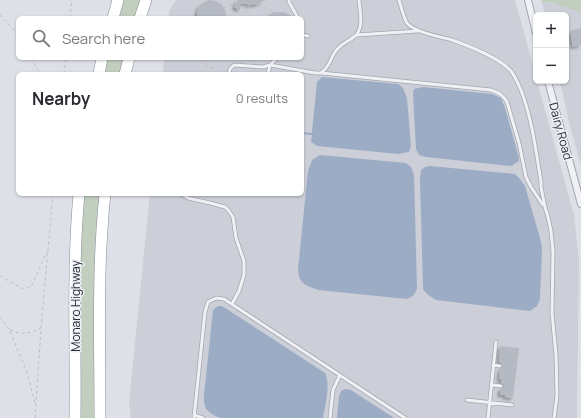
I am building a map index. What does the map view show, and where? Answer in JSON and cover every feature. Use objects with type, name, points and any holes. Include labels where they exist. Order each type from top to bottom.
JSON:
[{"type":"highway","points":[[114,16],[118,0]]},
{"type":"highway","points":[[141,16],[146,0]]},
{"type":"highway","points":[[99,72],[102,60]]},
{"type":"highway","points":[[126,72],[128,60]]},
{"type":"highway","name":"Monaro Highway","points":[[75,418],[74,282],[79,196]]},
{"type":"highway","name":"Monaro Highway","points":[[100,418],[100,253],[104,196]]},
{"type":"street","points":[[528,0],[533,21]]},
{"type":"street","name":"Dairy Road","points":[[549,84],[581,204]]},
{"type":"lane","points":[[288,0],[297,16]]},
{"type":"lane","points":[[321,73],[328,67],[335,52],[344,43],[356,35],[360,27],[359,0]]},
{"type":"lane","points":[[399,0],[407,24],[418,31],[453,41],[486,54],[511,72],[525,100],[531,125],[544,207]]},
{"type":"lane","points":[[356,35],[418,31]]},
{"type":"lane","points":[[304,35],[308,36]]},
{"type":"lane","points":[[268,72],[270,65],[275,60]]},
{"type":"lane","points":[[229,72],[234,65],[263,67],[270,65],[315,73],[491,90],[504,97],[507,102],[519,143],[526,177],[544,207],[551,231],[553,252],[552,313],[556,355],[557,396],[554,418]]},
{"type":"lane","points":[[531,187],[538,190],[541,187]]},
{"type":"lane","points":[[184,196],[225,207],[233,217],[236,238],[244,261],[244,275],[239,291],[232,304]]},
{"type":"lane","points":[[203,418],[194,416],[205,312],[208,302],[216,298],[224,299],[232,304],[405,418]]},
{"type":"lane","points":[[488,418],[496,342]]},
{"type":"lane","points":[[494,359],[499,359]]},
{"type":"lane","points":[[493,365],[500,366]]},
{"type":"lane","points":[[330,418],[333,390],[340,376]]},
{"type":"lane","points":[[492,385],[501,386]]},
{"type":"lane","points":[[467,400],[512,405]]},
{"type":"path","points":[[70,16],[72,0]]},
{"type":"path","points":[[224,8],[235,3]]},
{"type":"path","points":[[244,13],[245,5]]},
{"type":"path","points":[[258,6],[270,9],[272,13]]},
{"type":"path","points":[[245,8],[248,8],[247,14]]},
{"type":"path","points":[[0,16],[16,33]]},
{"type":"path","points":[[32,60],[39,72]]},
{"type":"path","points":[[64,72],[66,60]]},
{"type":"path","points":[[201,60],[207,61],[206,65],[208,67],[216,68]]},
{"type":"path","points":[[35,418],[41,328],[53,196]]},
{"type":"path","points":[[0,276],[23,289],[31,287],[48,249]]},
{"type":"path","points":[[0,317],[9,329],[27,372],[36,405]]},
{"type":"path","points":[[9,329],[18,333],[25,333],[33,332],[41,328]]},
{"type":"shaded area","points":[[176,0],[515,0],[533,65],[533,84],[538,84],[574,215],[579,261],[577,418],[131,418],[129,403],[150,196],[304,196],[304,72],[163,72],[164,60],[304,60],[304,16],[169,16],[169,11]]},
{"type":"shaded area","points":[[542,2],[576,7],[581,10],[581,166],[561,84],[569,84],[569,12],[544,12]]},
{"type":"green space","points":[[123,0],[140,0],[136,16],[119,16]]},
{"type":"green space","points":[[541,0],[581,0],[581,12],[552,3],[542,2]]},
{"type":"green space","points":[[107,60],[124,60],[122,72],[104,72]]},
{"type":"green space","points":[[84,196],[101,196],[97,418],[80,418],[79,334],[80,250]]},
{"type":"water","points":[[322,77],[398,84],[403,88],[407,98],[411,146],[409,152],[398,154],[317,146],[311,142],[317,82]]},
{"type":"water","points":[[423,87],[492,94],[501,98],[519,161],[511,166],[419,155],[416,149],[413,94],[414,89]]},
{"type":"water","points":[[320,155],[406,163],[411,167],[414,175],[417,289],[413,296],[407,299],[318,290],[301,281],[298,269],[308,171],[312,160]]},
{"type":"water","points":[[430,166],[515,174],[520,179],[525,186],[542,248],[540,299],[537,306],[530,311],[436,300],[427,294],[423,289],[420,179],[421,170]]},
{"type":"water","points":[[218,306],[222,306],[325,373],[328,389],[323,418],[221,418],[207,410],[204,404],[204,395],[213,310]]},
{"type":"water","points":[[345,389],[351,390],[394,418],[337,418],[339,396],[341,391]]},
{"type":"building","points":[[237,0],[265,0],[256,5],[251,4],[250,6],[241,3],[240,10],[234,7]]},
{"type":"building","points":[[206,1],[216,1],[222,5],[226,12],[226,16],[197,16],[197,11],[200,5]]},
{"type":"building","points":[[274,12],[284,12],[291,16],[267,16]]},
{"type":"building","points":[[581,28],[581,45],[573,47],[570,31]]},
{"type":"building","points":[[500,346],[519,348],[513,398],[500,395],[500,389],[504,386],[501,383],[501,379],[499,379],[500,369],[503,366],[499,362]]},
{"type":"waterway","points":[[304,133],[312,134]]}]
